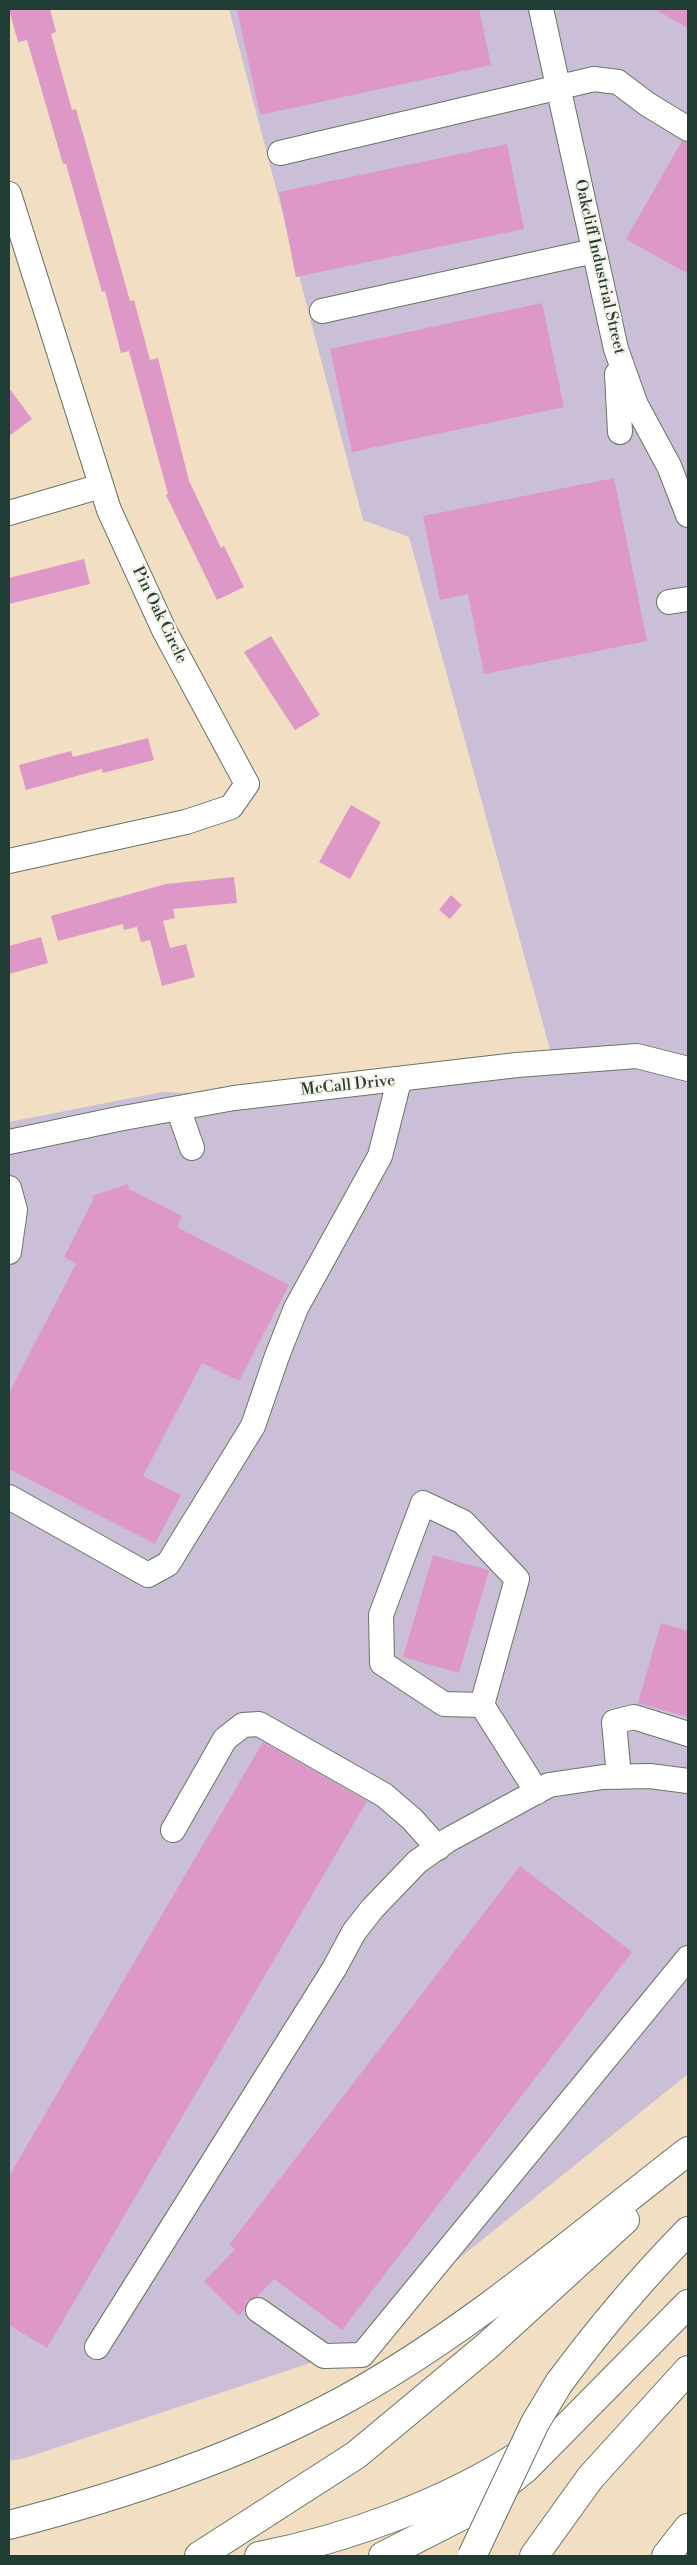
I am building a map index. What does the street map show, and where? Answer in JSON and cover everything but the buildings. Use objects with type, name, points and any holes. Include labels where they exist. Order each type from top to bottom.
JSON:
[{"type":"highway","points":[[9,2525],[78,2508],[194,2469],[239,2451],[344,2400],[418,2354],[482,2310],[688,2151]]},
{"type":"highway","points":[[199,2556],[356,2455],[487,2346],[688,2162]]},
{"type":"highway","points":[[472,2556],[535,2424],[559,2382],[604,2323],[652,2268],[688,2231]]},
{"type":"highway","points":[[383,2556],[473,2510],[525,2469],[570,2421],[688,2304]]},
{"type":"highway","points":[[534,2556],[590,2478],[688,2370]]},
{"type":"highway","points":[[259,2556],[302,2548],[408,2512],[504,2465],[570,2421]]},
{"type":"highway","points":[[666,2556],[688,2528]]},
{"type":"street","name":"Oakcliff Industrial Street","points":[[541,9],[616,349],[636,405],[669,466],[688,515]]},
{"type":"street","points":[[280,153],[594,79],[618,82],[647,104],[688,129]]},
{"type":"street","name":"Pin Oak Circle","points":[[9,861],[186,822],[231,807],[247,784],[164,630],[109,510],[11,208]]},
{"type":"street","points":[[322,311],[594,250]]},
{"type":"street","points":[[616,349],[620,432]]},
{"type":"street","points":[[9,513],[101,486]]},
{"type":"street","name":"McCall Drive","points":[[9,1142],[234,1098],[399,1081],[517,1065],[637,1056],[688,1069]]},
{"type":"street","points":[[9,1497],[148,1574],[168,1564],[253,1426],[296,1308],[380,1156],[399,1081]]},
{"type":"street","points":[[178,1108],[192,1148]]},
{"type":"street","points":[[9,1188],[15,1210],[9,1252]]},
{"type":"street","points":[[482,1705],[444,1704],[382,1663],[381,1615],[423,1503],[463,1522],[517,1579],[482,1705],[537,1792]]},
{"type":"street","points":[[619,1777],[614,1722],[634,1718],[688,1734]]},
{"type":"street","points":[[173,1830],[225,1738],[243,1725],[259,1724],[384,1794],[443,1844]]},
{"type":"street","points":[[97,2347],[334,1969],[354,1932],[402,1876],[443,1844],[549,1786],[603,1777],[650,1776],[688,1781]]},
{"type":"street","points":[[258,2310],[324,2356],[362,2355],[688,1958]]},
{"type":"shaded area","points":[[229,9],[688,9],[688,2074],[343,2352],[25,2458],[9,2461],[9,1122],[162,1092],[270,1096],[551,1053],[409,537],[363,520]]}]
